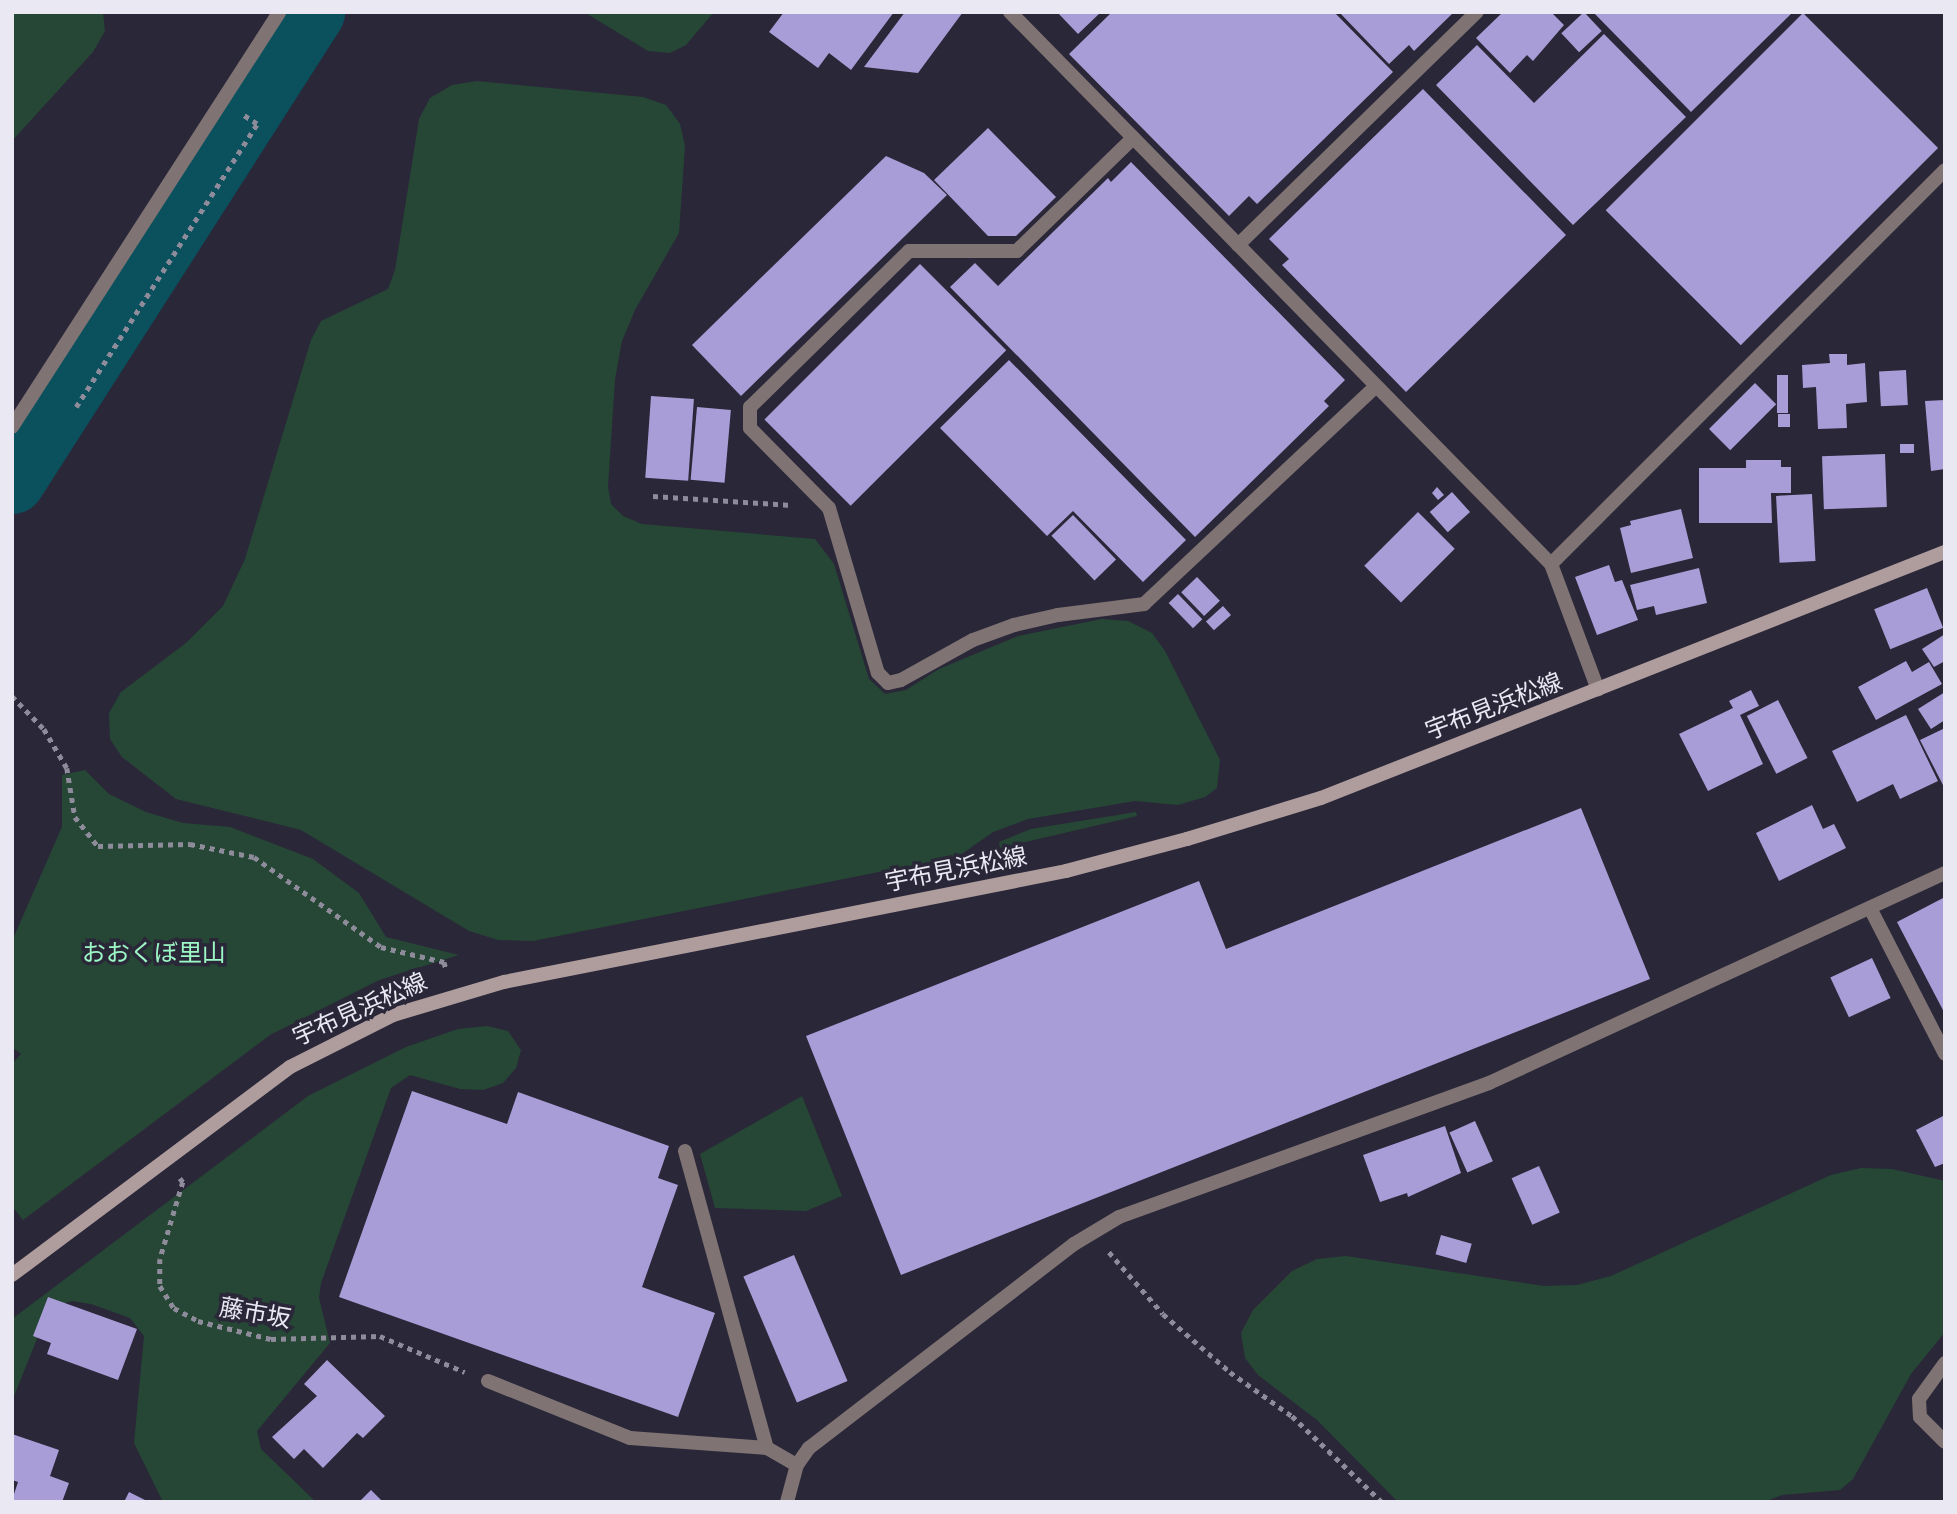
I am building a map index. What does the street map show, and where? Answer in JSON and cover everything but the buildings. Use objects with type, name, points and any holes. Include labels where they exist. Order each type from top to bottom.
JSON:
[{"type":"main road","name":"宇布見浜松線","points":[[12,1275],[164,1158],[290,1067],[393,1014],[448,996],[1066,871],[1187,839],[1321,798],[1945,552]]},
{"type":"street","points":[[12,427],[279,12]]},
{"type":"street","points":[[1010,12],[1551,564],[1598,690]]},
{"type":"street","points":[[1238,245],[1477,12]]},
{"type":"street","points":[[1133,138],[1017,251],[909,251],[750,407],[750,428],[829,508],[878,673],[888,683],[1014,625],[1058,615],[1144,604],[1376,386]]},
{"type":"street","points":[[1551,564],[1945,170]]},
{"type":"street","points":[[787,1502],[797,1465],[810,1448],[1093,1232],[1168,1196],[1489,1083],[1945,873]]},
{"type":"street","points":[[1870,908],[1945,1054]]},
{"type":"street","points":[[685,1151],[767,1448]]},
{"type":"street","points":[[1945,1363],[1919,1399],[1920,1417],[1945,1442]]},
{"type":"street","points":[[488,1381],[630,1438],[767,1448],[797,1465]]},
{"type":"path","points":[[76,407],[257,124],[251,120]]},
{"type":"path","points":[[653,496],[829,508]]},
{"type":"path","points":[[12,696],[44,729],[67,768],[75,817],[98,846],[190,844],[254,858],[381,947],[444,962],[447,971]]},
{"type":"path","name":"藤市坂","points":[[164,1158],[183,1182],[160,1259],[160,1286],[174,1308],[198,1321],[271,1339],[380,1336],[488,1381]]},
{"type":"path","points":[[1093,1232],[1163,1314],[1230,1372],[1292,1416],[1382,1502]]},
{"type":"green space","points":[[12,12],[103,12],[105,31],[93,52],[12,141]]},
{"type":"green space","points":[[584,12],[714,12],[686,45],[670,53],[648,51]]},
{"type":"green space","points":[[477,81],[643,97],[666,105],[680,124],[685,146],[679,233],[635,310],[622,341],[615,379],[608,487],[611,504],[623,516],[642,524],[815,539],[834,564],[869,679],[885,694],[906,690],[939,669],[1018,636],[1102,619],[1128,621],[1152,633],[1165,651],[1220,760],[1217,788],[1205,797],[1178,805],[1135,801],[1028,819],[993,832],[959,856],[533,941],[498,940],[469,931],[301,830],[176,799],[122,757],[110,739],[109,713],[121,692],[186,643],[223,606],[245,559],[311,340],[321,321],[388,289],[395,270],[419,119],[430,98],[452,85]]},
{"type":"green space","name":"おおくぼ里山","points":[[85,770],[109,794],[146,812],[183,823],[230,827],[313,859],[359,893],[386,937],[459,955],[379,980],[270,1035],[23,1220],[12,1206],[12,1064],[21,1054],[12,1047],[12,941],[62,827],[62,775]]},
{"type":"green space","points":[[1136,812],[1137,816],[1000,848],[999,842],[1031,829]]},
{"type":"green space","points":[[487,1026],[508,1031],[521,1050],[516,1068],[503,1083],[483,1090],[460,1089],[410,1075],[391,1088],[321,1283],[319,1298],[330,1343],[257,1431],[261,1449],[316,1502],[163,1502],[134,1443],[144,1336],[130,1318],[91,1304],[72,1301],[56,1306],[45,1319],[12,1401],[12,1319],[308,1096],[406,1047],[458,1029]]},
{"type":"green space","points":[[802,1096],[842,1196],[806,1211],[715,1208],[700,1154]]},
{"type":"green space","points":[[1861,1168],[1892,1169],[1945,1181],[1945,1332],[1911,1374],[1853,1479],[1840,1490],[1782,1495],[1764,1502],[1398,1502],[1317,1420],[1258,1375],[1245,1358],[1241,1333],[1253,1310],[1292,1271],[1317,1259],[1346,1256],[1544,1286],[1577,1285],[1611,1276],[1831,1175]]},
{"type":"waterway","points":[[12,481],[312,12]]}]
